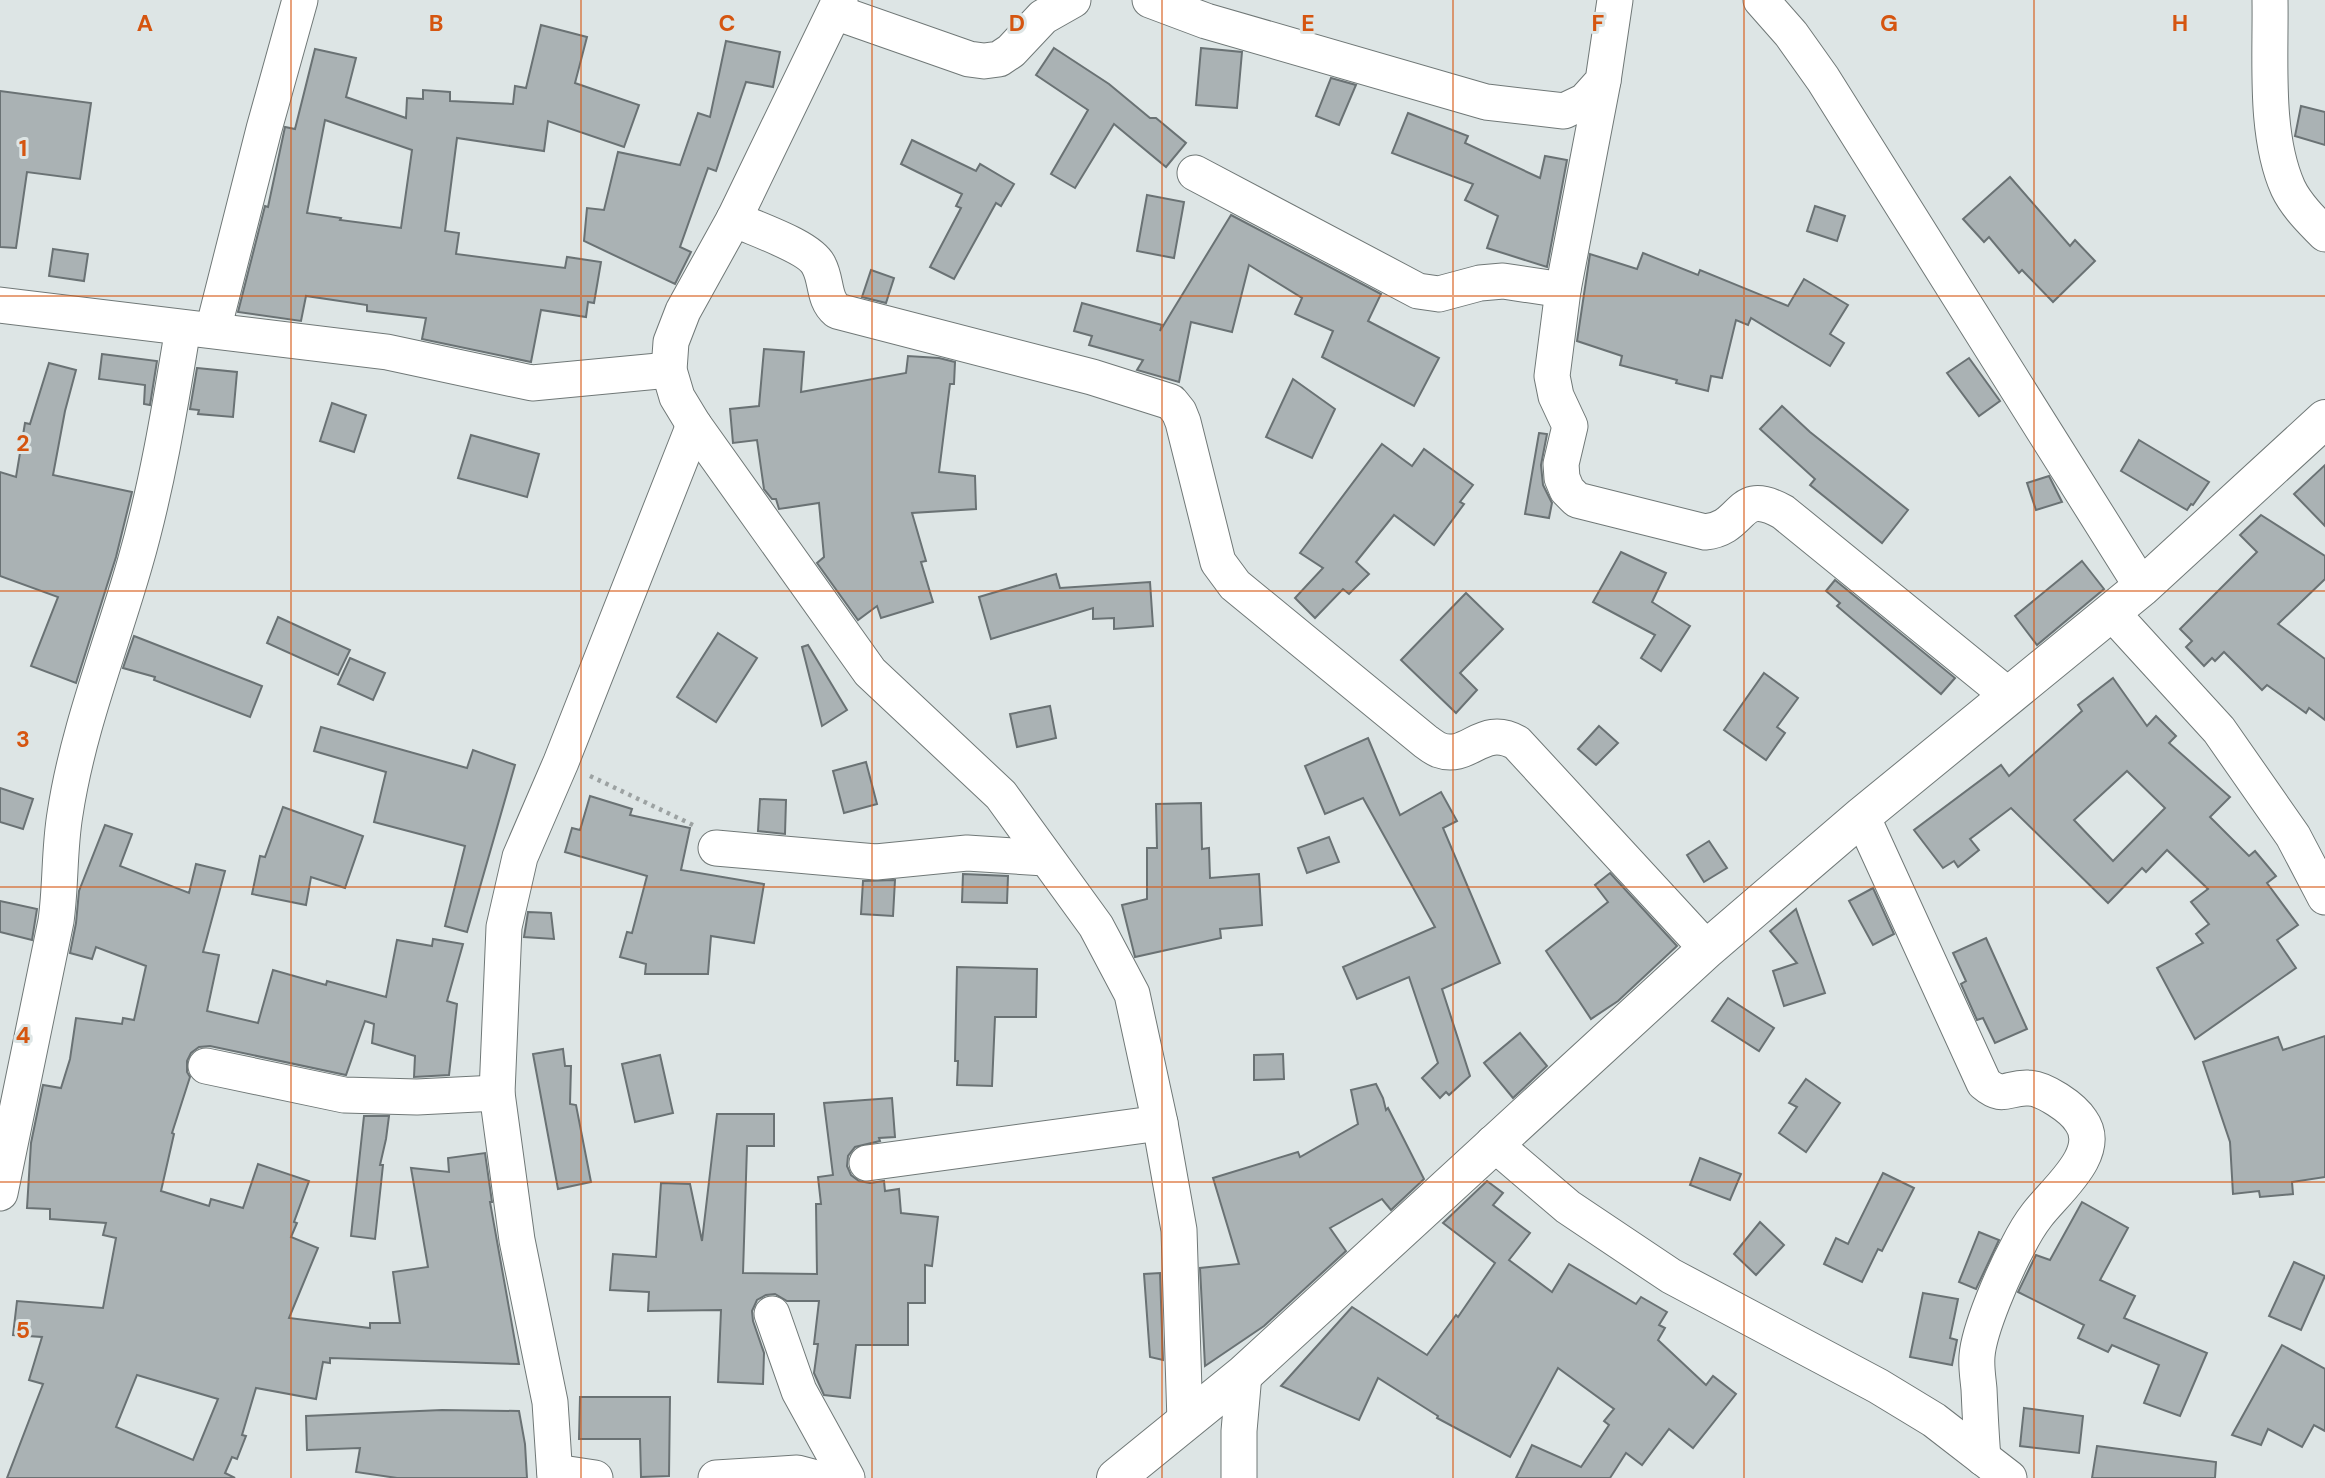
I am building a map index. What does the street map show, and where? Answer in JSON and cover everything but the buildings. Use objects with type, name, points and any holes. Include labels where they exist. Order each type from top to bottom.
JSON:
[{"type":"street","points":[[0,1193],[56,920],[65,813],[88,716],[136,561],[168,418],[264,129],[300,0]]},
{"type":"street","points":[[1073,0],[1043,18],[999,60],[984,61],[969,59],[838,6],[734,219],[683,310],[671,342],[669,370],[677,397],[694,425],[870,672],[1002,795],[1096,926],[1132,994],[1160,1123],[1179,1230],[1185,1422]]},
{"type":"street","points":[[1150,0],[1206,22],[1486,102],[1564,111],[1585,101],[1603,81]]},
{"type":"street","points":[[1615,0],[1603,81],[1563,290],[1552,376],[1556,396],[1570,426],[1561,464],[1567,491],[1577,500],[1705,532],[1718,531],[1729,525],[1751,503],[1759,501],[1769,504],[1783,512],[2009,696]]},
{"type":"street","points":[[1761,0],[1791,34],[1823,79],[2142,587]]},
{"type":"street","points":[[2270,0],[2272,125],[2278,159],[2289,190],[2310,219],[2325,234]]},
{"type":"street","points":[[1195,173],[1418,291],[1439,294],[1480,283],[1503,281],[1563,290]]},
{"type":"street","points":[[734,219],[803,249],[819,264],[830,304],[837,311],[1092,377],[1171,402],[1183,422],[1218,562],[1235,584],[1425,741],[1440,750],[1457,751],[1487,738],[1504,736],[1517,743],[1707,949]]},
{"type":"street","points":[[0,304],[387,352],[533,383],[669,370]]},
{"type":"street","points":[[1116,1478],[1244,1374],[1707,949],[1863,816],[2112,613],[2324,422]]},
{"type":"street","points":[[595,1478],[555,1475],[550,1402],[517,1240],[497,1093],[504,926],[520,858],[561,762],[694,425]]},
{"type":"street","points":[[2112,613],[2219,730],[2293,836],[2325,897]]},
{"type":"street","points":[[1863,816],[1984,1083],[1995,1092],[2006,1093],[2026,1087],[2038,1089],[2073,1110],[2083,1123],[2088,1136],[2085,1152],[2078,1165],[2036,1216],[2016,1249],[1983,1327],[1977,1357],[1996,1468]]},
{"type":"street","points":[[716,848],[876,862],[967,853],[1045,858]]},
{"type":"street","points":[[206,1066],[344,1095],[417,1097],[497,1093]]},
{"type":"street","points":[[867,1163],[1160,1123]]},
{"type":"street","points":[[1493,1143],[1567,1207],[1671,1276],[1878,1386],[1934,1420],[1996,1468]]},
{"type":"street","points":[[772,1314],[799,1391],[848,1478]]},
{"type":"street","points":[[1239,1478],[1239,1431],[1244,1374]]},
{"type":"street","points":[[716,1478],[797,1473],[816,1478]]},
{"type":"path","points":[[561,762],[697,827],[716,848]]}]
